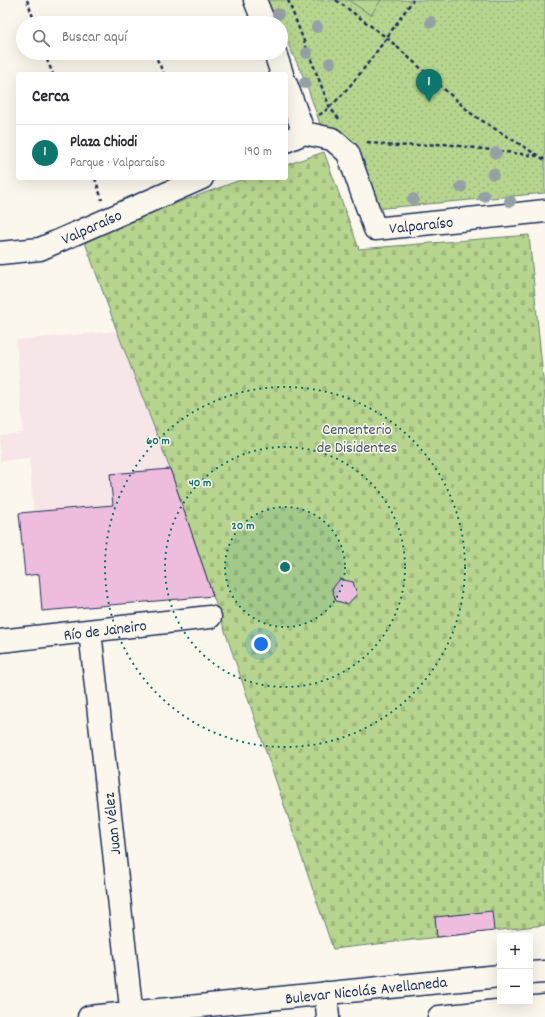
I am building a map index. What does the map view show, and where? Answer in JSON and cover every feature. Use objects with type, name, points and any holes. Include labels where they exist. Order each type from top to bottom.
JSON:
[{"type":"street","points":[[255,0],[261,16]]},
{"type":"street","points":[[277,60],[281,72]]},
{"type":"street","points":[[288,96],[295,137]]},
{"type":"street","name":"Valparaíso","points":[[295,137],[332,139],[348,153],[375,229],[545,211]]},
{"type":"street","name":"Valparaíso","points":[[0,253],[40,249],[197,180]]},
{"type":"street","name":"Río de Janeiro","points":[[0,641],[210,617]]},
{"type":"street","name":"Juan Vélez","points":[[90,631],[131,1015]]},
{"type":"street","points":[[533,973],[545,972]]},
{"type":"street","name":"Bulevar Nicolás Avellaneda","points":[[89,1017],[131,1015],[326,993],[497,976]]},
{"type":"street","points":[[326,993],[328,1017]]},
{"type":"street","points":[[439,1017],[545,1006]]},
{"type":"path","points":[[27,0],[33,16]]},
{"type":"path","points":[[288,0],[330,108],[342,123]]},
{"type":"path","points":[[336,0],[387,38],[474,115],[545,160]]},
{"type":"path","points":[[295,137],[316,117],[330,108],[387,38],[413,0]]},
{"type":"path","points":[[47,60],[52,72]]},
{"type":"path","points":[[157,60],[163,72]]},
{"type":"path","points":[[362,139],[368,143],[393,146],[444,144],[537,156]]},
{"type":"shaded area","points":[[117,331],[170,469],[42,611],[29,458],[0,461],[0,435],[23,433],[16,340]]},
{"type":"green space","points":[[267,0],[545,0],[545,193],[374,209],[353,152],[320,124],[305,80],[288,44],[288,16],[275,16]]},
{"type":"green space","points":[[348,0],[381,0],[371,15]]},
{"type":"green space","name":"Cementerio de Disidentes","points":[[324,152],[359,249],[529,235],[545,398],[545,925],[333,949],[170,469],[83,237],[240,180],[288,180],[288,164]]},
{"type":"building","points":[[170,469],[213,596],[42,611],[39,574],[25,576],[19,513],[113,505],[110,474]]},
{"type":"building","points":[[340,579],[353,582],[357,594],[348,604],[336,601],[332,589]]},
{"type":"building","points":[[492,911],[494,931],[437,937],[435,917]]},
{"type":"place","name":"Plaza Chiodi","points":[[429,102]]}]
